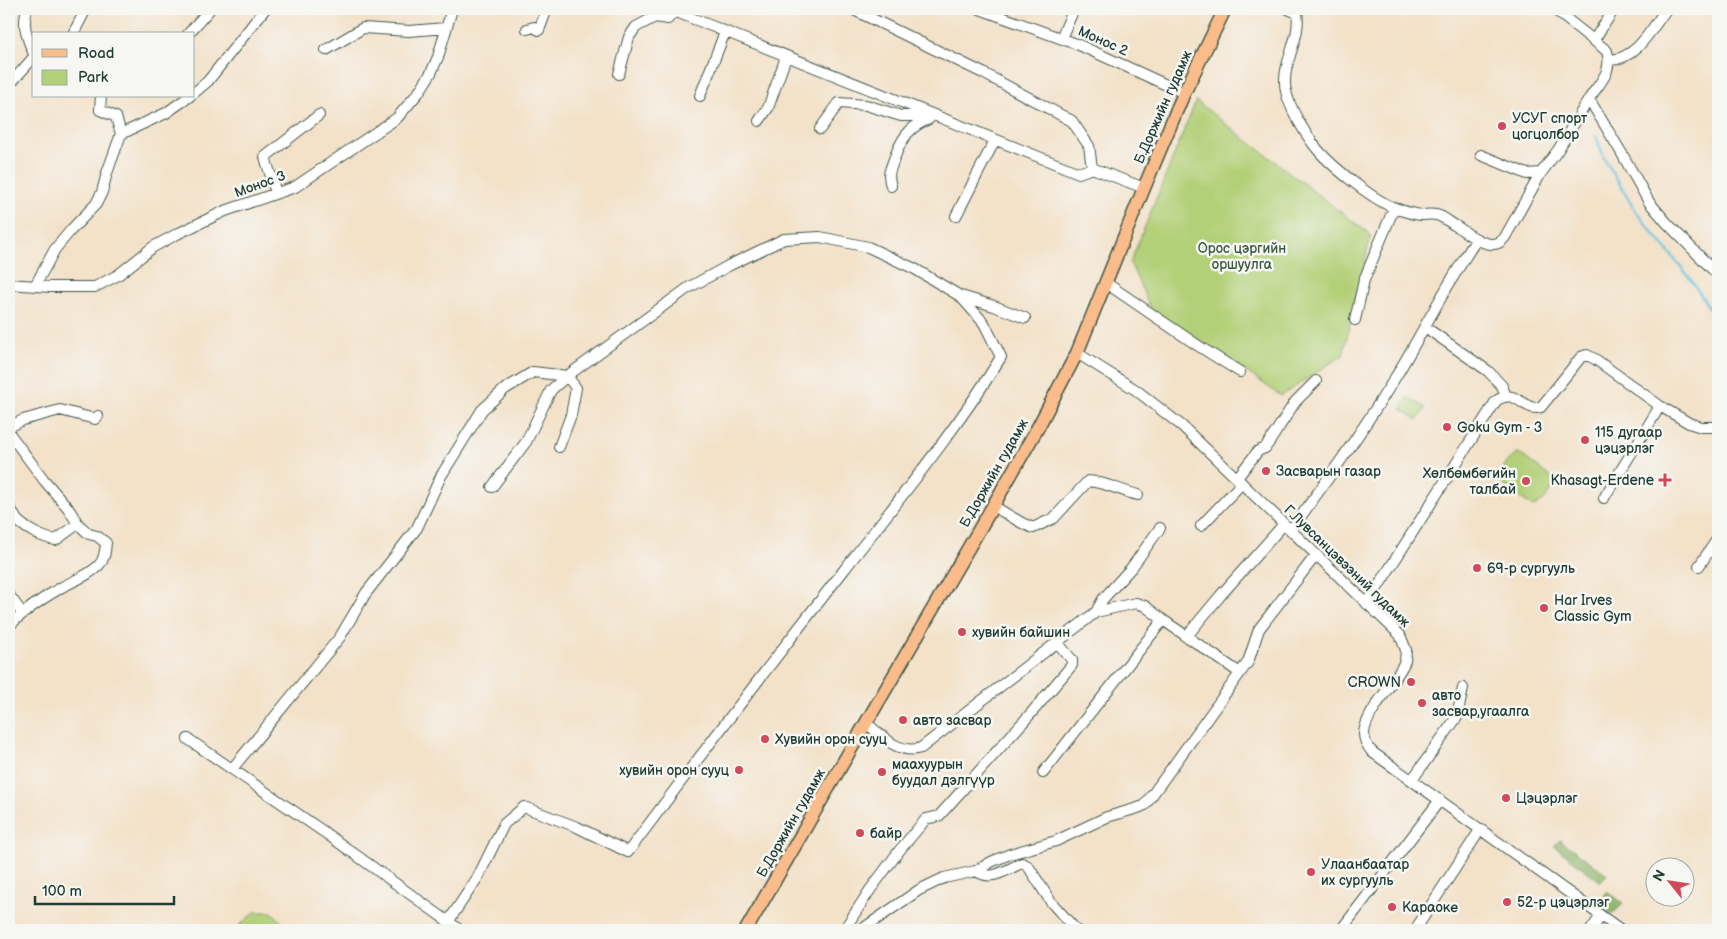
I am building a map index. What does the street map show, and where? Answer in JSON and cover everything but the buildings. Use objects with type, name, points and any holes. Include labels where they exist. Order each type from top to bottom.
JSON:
[{"type":"main road","name":"Б.Доржийн гудамж","points":[[746,930],[993,506],[1037,429],[1077,353],[1184,93],[1224,9]]},
{"type":"street","points":[[26,9],[24,19],[26,37],[32,50]]},
{"type":"street","points":[[74,32],[86,9]]},
{"type":"street","points":[[190,32],[210,9]]},
{"type":"street","points":[[195,92],[208,81],[265,9]]},
{"type":"street","name":"Монос 3","points":[[9,284],[50,288],[95,287],[118,275],[153,247],[177,234],[225,211],[295,187],[397,118],[419,92],[430,73],[438,57],[452,9]]},
{"type":"street","points":[[527,30],[534,26],[540,30],[547,9]]},
{"type":"street","points":[[852,9],[983,73],[1072,121],[1089,146],[1092,168]]},
{"type":"street","name":"Монос 2","points":[[980,9],[996,12],[1061,38],[1184,93]]},
{"type":"street","points":[[1061,38],[1074,9]]},
{"type":"street","points":[[1288,9],[1297,13],[1299,22],[1285,72],[1286,91],[1314,146],[1346,177],[1394,208],[1418,214],[1437,215],[1477,239],[1492,245],[1502,241],[1541,173],[1558,150],[1609,69],[1610,60],[1607,51],[1554,9]]},
{"type":"street","points":[[1594,40],[1614,9]]},
{"type":"street","points":[[619,74],[629,37],[636,27],[655,17],[668,19],[672,10],[930,118],[995,140],[1079,173],[1092,168],[1144,188]]},
{"type":"street","points":[[1610,60],[1620,60],[1639,46],[1665,11]]},
{"type":"street","points":[[326,50],[363,28],[409,31],[446,28]]},
{"type":"street","points":[[700,96],[725,32]]},
{"type":"street","points":[[9,85],[32,57]]},
{"type":"street","points":[[760,121],[768,108],[786,57]]},
{"type":"street","points":[[35,286],[55,249],[70,230],[96,204],[102,192],[121,134],[116,117],[100,110],[102,98]]},
{"type":"street","points":[[172,98],[180,104]]},
{"type":"street","points":[[121,134],[166,113],[188,98]]},
{"type":"street","points":[[1589,99],[1648,202],[1718,275]]},
{"type":"street","points":[[820,129],[839,103],[866,104],[901,116],[930,118]]},
{"type":"street","points":[[276,193],[265,157],[320,115]]},
{"type":"street","points":[[891,186],[888,176],[900,144],[909,130],[930,118]]},
{"type":"street","points":[[956,216],[995,140]]},
{"type":"street","points":[[1481,155],[1527,174],[1541,173]]},
{"type":"street","points":[[1355,320],[1364,280],[1394,208]]},
{"type":"street","points":[[492,487],[526,442],[551,390],[567,376],[688,288],[784,239],[820,237],[868,247],[915,269],[960,296],[1025,318]]},
{"type":"street","points":[[1186,637],[1220,596],[1288,527],[1348,451],[1390,386],[1450,281],[1477,239]]},
{"type":"street","points":[[1106,283],[1240,372]]},
{"type":"street","points":[[448,922],[478,877],[504,824],[524,807],[576,827],[628,852],[754,685],[942,443],[981,390],[1001,357],[984,323],[960,296]]},
{"type":"street","points":[[1425,327],[1488,371],[1502,386],[1506,396]]},
{"type":"street","name":"Г.Лувсанцэвээний гудамж","points":[[1077,353],[1136,390],[1182,426],[1400,636],[1406,653],[1402,668],[1368,719],[1365,728],[1364,736],[1372,752],[1621,930]]},
{"type":"street","points":[[1367,604],[1493,404],[1498,399],[1506,396],[1512,397],[1533,408],[1539,408],[1577,360],[1587,355],[1597,360],[1660,406],[1692,425],[1704,428],[1718,427]]},
{"type":"street","points":[[232,769],[340,637],[366,593],[417,528],[441,476],[482,410],[505,389],[533,372],[567,376],[576,388],[571,415],[560,447]]},
{"type":"street","points":[[1201,526],[1240,481],[1258,451],[1265,448],[1295,402],[1316,381]]},
{"type":"street","points":[[1604,498],[1660,406]]},
{"type":"street","points":[[9,427],[23,420],[60,410],[94,419],[98,416]]},
{"type":"street","points":[[9,433],[44,480],[68,508],[78,524],[89,534],[98,536],[106,543],[105,555],[100,564],[82,578],[46,596],[22,613],[9,626]]},
{"type":"street","points":[[993,506],[1033,528],[1054,518],[1088,481],[1138,495]]},
{"type":"street","points":[[9,506],[22,524],[48,539],[56,540],[78,524]]},
{"type":"street","points":[[866,723],[901,749],[912,751],[921,748],[1096,612],[1104,599],[1132,567],[1160,528]]},
{"type":"street","points":[[1699,566],[1718,538]]},
{"type":"street","points":[[869,929],[919,890],[944,878],[976,871],[1010,854],[1056,841],[1114,814],[1142,807],[1240,673],[1250,657],[1259,629],[1316,555]]},
{"type":"street","points":[[9,595],[22,613]]},
{"type":"street","points":[[1096,612],[1136,603],[1144,606],[1240,673]]},
{"type":"street","points":[[1043,773],[1163,620]]},
{"type":"street","points":[[844,930],[870,890],[899,851],[925,821],[939,816],[1034,711],[1072,665],[1072,660],[1057,642]]},
{"type":"street","points":[[1412,780],[1457,717],[1463,688]]},
{"type":"street","points":[[188,739],[316,827],[460,930]]},
{"type":"street","points":[[1341,930],[1440,800]]},
{"type":"street","points":[[1414,930],[1480,830]]},
{"type":"street","points":[[976,871],[984,876],[992,876],[1022,863],[1028,866],[1051,902],[1076,930]]},
{"type":"street","points":[[1591,930],[1601,916]]},
{"type":"green space","name":"Орос цэргийн оршуулга","points":[[1196,101],[1371,235],[1343,355],[1281,396],[1227,358],[1152,311],[1130,263]]},
{"type":"green space","points":[[1408,397],[1425,408],[1418,420],[1401,409]]},
{"type":"green space","name":"Хөлбөмбөгийн талбай","points":[[1519,453],[1554,480],[1547,496],[1533,507],[1498,481],[1505,465]]},
{"type":"green space","points":[[1560,840],[1607,874],[1601,882],[1554,846]]},
{"type":"green space","points":[[1607,891],[1623,903],[1611,914],[1604,913],[1599,905]]},
{"type":"green space","points":[[255,912],[272,912],[290,930],[234,930]]},
{"type":"waterway","points":[[1596,136],[1604,158],[1637,213],[1689,277],[1718,321]]},
{"type":"place","name":"УСУГ спорт цогцолбор","points":[[1502,126]]},
{"type":"place","name":"Goku Gym - 3","points":[[1447,427]]},
{"type":"place","name":"115 дугаар цэцэрлэг","points":[[1585,440]]},
{"type":"place","name":"Засварын газар","points":[[1266,471]]},
{"type":"place","name":"Khasagt-Erdene","points":[[1665,480]]},
{"type":"place","name":"Хөлбөмбөгийн талбай","points":[[1526,481]]},
{"type":"place","name":"69-р сургууль","points":[[1477,568]]},
{"type":"place","name":"Har Irves Classic Gym","points":[[1544,608]]},
{"type":"place","name":"хувийн байшин","points":[[962,632]]},
{"type":"place","name":"CROWN","points":[[1411,682]]},
{"type":"place","name":"авто засвар,угаалга","points":[[1422,703]]},
{"type":"place","name":"авто засвар","points":[[903,720]]},
{"type":"place","name":"Хувийн орон сууц","points":[[765,739]]},
{"type":"place","name":"хувийн орон сууц","points":[[739,770]]},
{"type":"place","name":"маахуурын буудал дэлгүүр","points":[[882,772]]},
{"type":"place","name":"Цэцэрлэг","points":[[1506,798]]},
{"type":"place","name":"байр","points":[[860,833]]},
{"type":"place","name":"Улаанбаатар их сургууль","points":[[1311,872]]},
{"type":"place","name":"52-р цэцэрлэг","points":[[1507,902]]},
{"type":"place","name":"Караоке","points":[[1392,907]]}]
